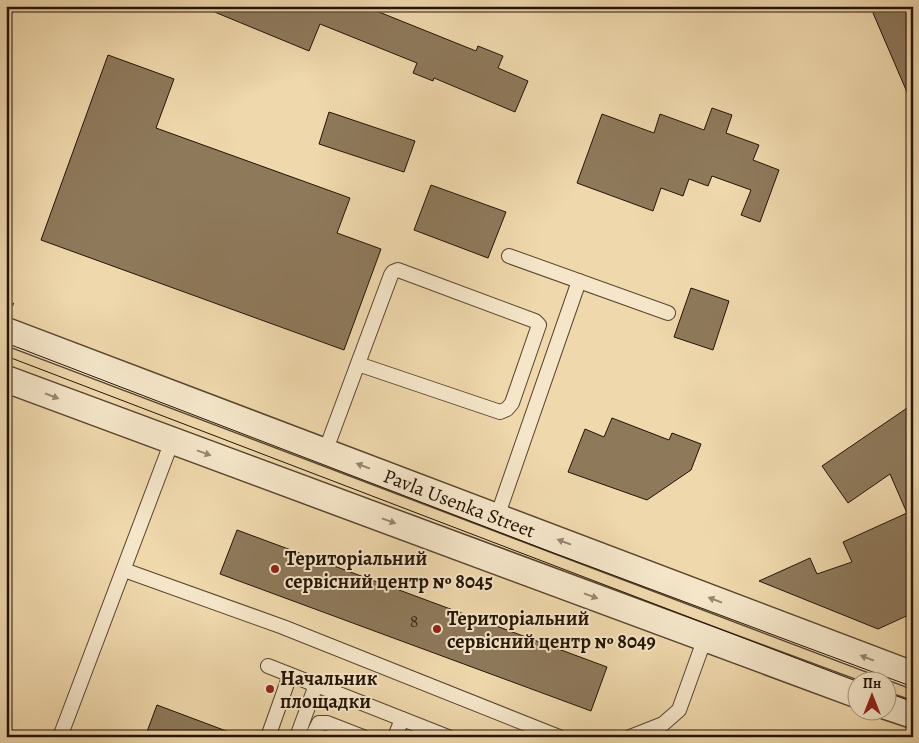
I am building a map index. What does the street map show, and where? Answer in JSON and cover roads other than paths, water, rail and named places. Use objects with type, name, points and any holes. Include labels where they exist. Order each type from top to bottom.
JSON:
[{"type":"street","name":"Pavla Usenka Street","points":[[6,331],[913,675]]},
{"type":"street","name":"Pavla Usenka Street","points":[[6,379],[846,690]]},
{"type":"street","points":[[896,709],[913,715]]},
{"type":"lane","points":[[509,256],[668,313]]},
{"type":"lane","points":[[325,452],[391,275],[395,271],[535,321],[539,325],[512,403],[508,409],[500,412],[492,411],[358,364]]},
{"type":"lane","points":[[497,517],[579,281]]},
{"type":"lane","points":[[60,737],[172,441]]},
{"type":"lane","points":[[124,570],[283,627],[560,737]]},
{"type":"lane","points":[[630,737],[663,724],[679,710],[705,638]]},
{"type":"lane","points":[[268,666],[448,737]]},
{"type":"lane","points":[[268,737],[290,675]]},
{"type":"lane","points":[[297,737],[316,685]]},
{"type":"lane","points":[[395,737],[402,719]]},
{"type":"lane","points":[[312,737],[319,724],[327,724],[363,737]]},
{"type":"tram line","points":[[6,343],[551,552],[913,687]]},
{"type":"tram line","points":[[6,356],[846,677]]},
{"type":"tram line","points":[[896,696],[913,702]]},
{"type":"place","name":"Територіальний сервісний центр № 8045","points":[[275,569]]},
{"type":"place","name":"Територіальний сервісний центр № 8049","points":[[437,629]]},
{"type":"place","name":"Начальник площадки","points":[[270,689]]}]
